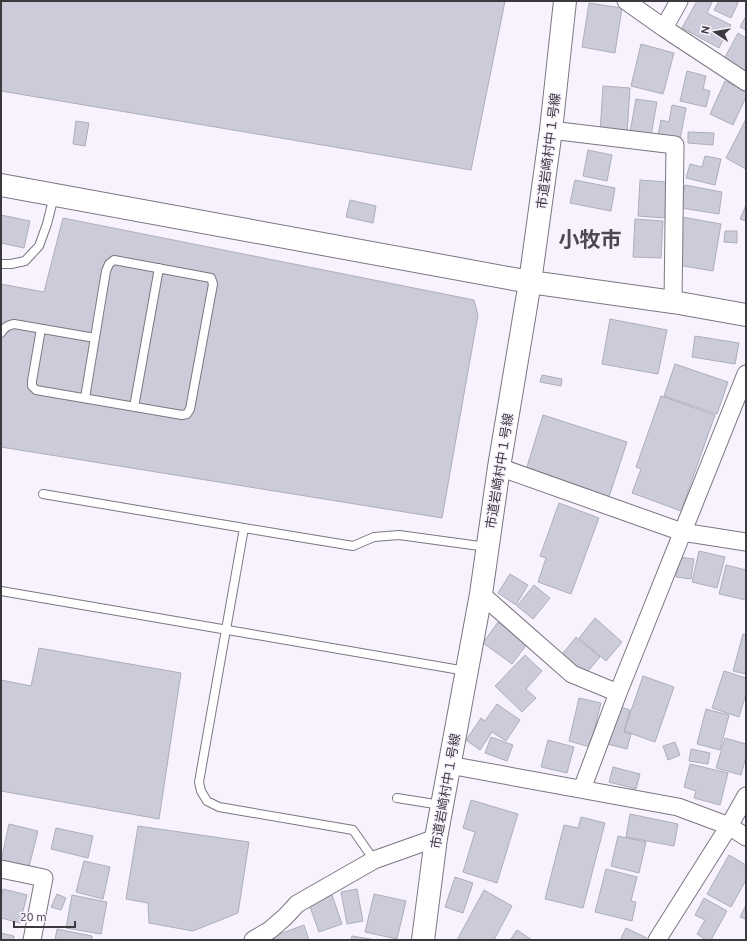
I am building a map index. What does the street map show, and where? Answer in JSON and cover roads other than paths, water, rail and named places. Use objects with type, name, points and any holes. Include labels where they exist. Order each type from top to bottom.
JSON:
[{"type":"street","name":"市道岩崎村中１号線","points":[[423,940],[436,838],[481,594],[499,467],[530,282],[551,130],[566,1]]},
{"type":"street","points":[[626,1],[746,82]]},
{"type":"street","points":[[664,28],[679,1]]},
{"type":"street","points":[[551,130],[675,145],[673,302]]},
{"type":"street","points":[[1,185],[530,282],[673,302],[746,315]]},
{"type":"street","points":[[582,789],[618,693],[746,374]]},
{"type":"street","points":[[499,467],[682,532],[746,542]]},
{"type":"street","points":[[481,594],[572,674],[618,693]]},
{"type":"street","points":[[449,765],[678,807],[729,826],[746,837]]},
{"type":"street","points":[[657,940],[729,826],[746,796]]},
{"type":"street","points":[[253,940],[270,930],[297,904],[374,860],[436,838]]},
{"type":"street","points":[[1,869],[44,878],[32,940]]},
{"type":"lane","points":[[1,264],[24,261],[39,246],[47,224],[54,195]]},
{"type":"lane","points":[[41,329],[32,381],[32,386],[36,390],[182,416],[187,414],[190,409],[212,284],[211,278],[114,260],[109,264],[106,271],[84,398]]},
{"type":"lane","points":[[134,407],[159,268]]},
{"type":"lane","points":[[1,333],[8,325],[14,324],[95,338]]},
{"type":"lane","points":[[43,494],[353,546],[374,537],[399,535],[488,547]]},
{"type":"lane","points":[[244,528],[199,782],[201,791],[207,801],[219,807],[353,830],[374,860]]},
{"type":"lane","points":[[1,591],[467,671]]},
{"type":"lane","points":[[398,798],[442,805]]},
{"type":"district","name":"小牧市","points":[[590,240]]}]
